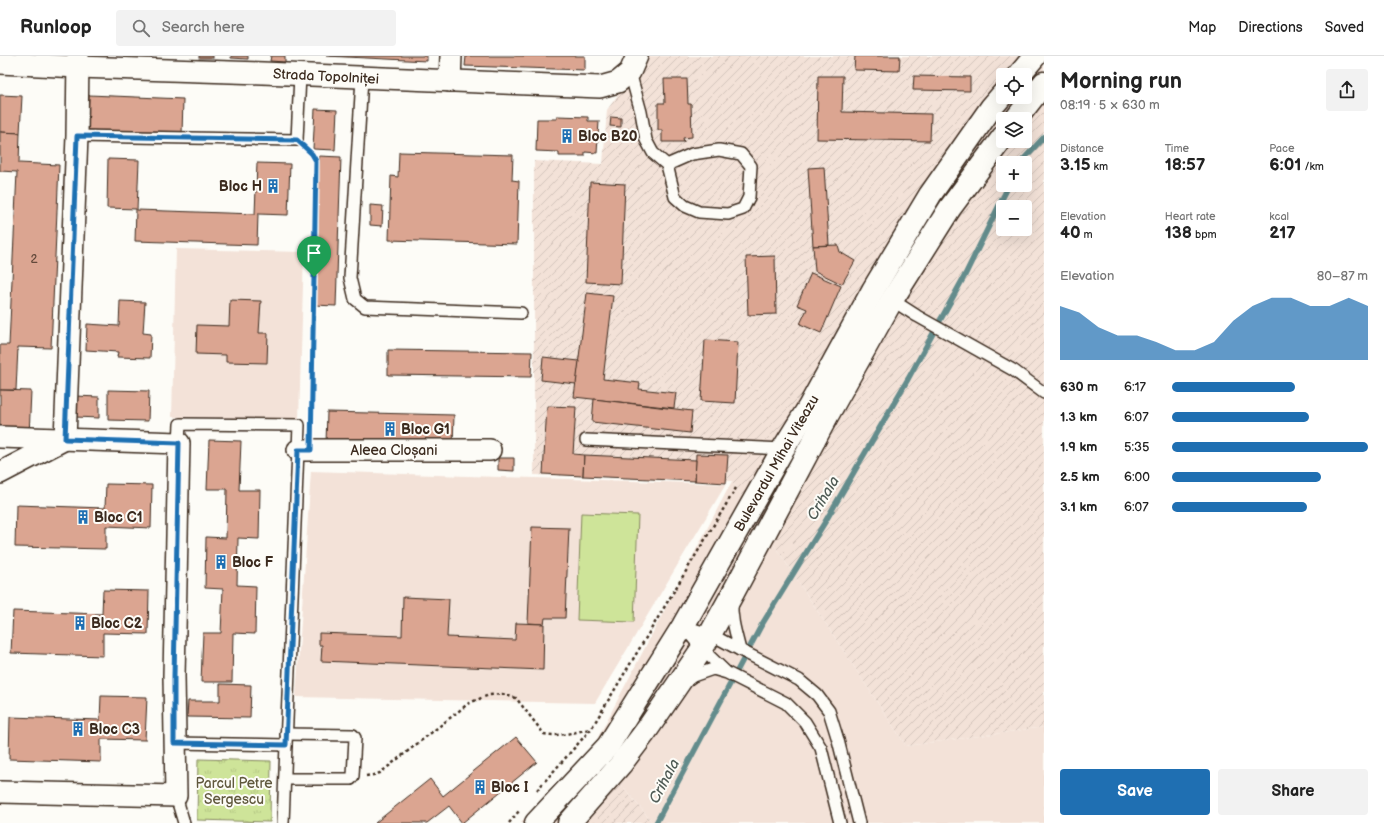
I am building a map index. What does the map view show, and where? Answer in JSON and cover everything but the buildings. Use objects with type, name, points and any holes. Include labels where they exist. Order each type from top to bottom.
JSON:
[{"type":"main road","points":[[1025,68],[1035,56]]},
{"type":"main road","points":[[1021,112],[1044,83]]},
{"type":"main road","name":"Bulevardul Mihai Viteazu","points":[[569,823],[621,764],[646,731],[706,641],[733,594],[873,290],[930,195],[996,102]]},
{"type":"main road","name":"Bulevardul Mihai Viteazu","points":[[536,823],[608,746],[683,626],[783,449],[818,411],[892,300],[950,208],[996,146]]},
{"type":"street","points":[[450,81],[451,56]]},
{"type":"street","points":[[65,439],[77,136],[78,62]]},
{"type":"street","name":"Strada Topolniței","points":[[0,63],[78,62],[264,65],[300,75],[600,87],[618,82],[634,64]]},
{"type":"street","points":[[0,437],[179,443],[174,676],[176,796],[0,792]]},
{"type":"street","points":[[0,473],[65,439]]},
{"type":"street","name":"Aleea Cloșani","points":[[298,450],[490,450]]},
{"type":"lane","points":[[634,64],[646,140],[653,153],[667,165],[675,197],[685,206],[699,212],[728,214],[743,209],[749,197],[750,166],[741,154],[719,150],[692,154],[667,165]]},
{"type":"lane","points":[[77,136],[297,140],[300,75]]},
{"type":"lane","points":[[362,78],[350,278],[355,299],[365,307],[521,313]]},
{"type":"lane","points":[[892,300],[917,316],[1013,370],[1044,393]]},
{"type":"lane","points":[[179,443],[180,424],[299,425],[283,823]]},
{"type":"lane","points":[[586,440],[783,449]]},
{"type":"lane","points":[[733,594],[733,624],[740,650]]},
{"type":"lane","points":[[683,626],[706,641],[740,650],[799,680],[817,695],[829,711],[859,823]]},
{"type":"lane","points":[[683,626],[706,641],[727,673]]},
{"type":"lane","points":[[675,688],[693,676],[713,669],[727,673],[786,703],[805,722],[821,748],[840,823]]},
{"type":"lane","points":[[285,779],[351,779],[354,776],[355,738],[353,735],[286,734]]},
{"type":"lane","points":[[174,743],[286,745]]},
{"type":"lane","points":[[176,796],[184,823]]},
{"type":"path","points":[[297,140],[312,154],[316,161],[312,419]]},
{"type":"path","points":[[534,794],[591,729],[740,482]]},
{"type":"path","points":[[354,776],[380,773],[469,703],[489,695],[502,694],[516,698],[544,734],[550,735],[591,729]]},
{"type":"path","points":[[509,823],[524,805]]},
{"type":"shaded area","points":[[646,56],[1044,56],[1044,727],[906,746],[732,481],[534,475],[534,161],[603,164],[607,110]]},
{"type":"shaded area","points":[[176,249],[304,252],[299,420],[172,417]]},
{"type":"shaded area","points":[[311,471],[726,484],[595,703],[296,697]]},
{"type":"shaded area","points":[[732,481],[906,746],[1044,727],[1044,823],[653,823],[592,749]]},
{"type":"shaded area","points":[[592,749],[653,823],[520,823]]},
{"type":"green space","points":[[581,513],[638,515],[634,622],[577,620]]},
{"type":"green space","name":"Parcul Petre Sergescu","points":[[198,759],[271,761],[270,822],[197,820]]},
{"type":"waterway","name":"Crihala","points":[[1026,156],[1044,137]]},
{"type":"waterway","name":"Crihala","points":[[656,823],[761,626],[825,522],[908,379],[964,277],[1006,192]]},
{"type":"place","name":"Bloc B20","points":[[567,136]]},
{"type":"place","name":"Bloc H","points":[[273,186]]},
{"type":"place","name":"Bloc G1","points":[[390,429]]},
{"type":"place","name":"Bloc C1","points":[[83,517]]},
{"type":"place","name":"Bloc F","points":[[221,562]]},
{"type":"place","name":"Bloc C2","points":[[80,623]]},
{"type":"place","name":"Bloc C3","points":[[78,729]]},
{"type":"place","name":"Bloc I","points":[[480,787]]},
{"type":"route","points":[[77,136],[297,140],[312,154],[316,161],[314,277],[311,450],[298,450],[286,745],[174,743],[179,443],[65,439],[77,136]]}]
